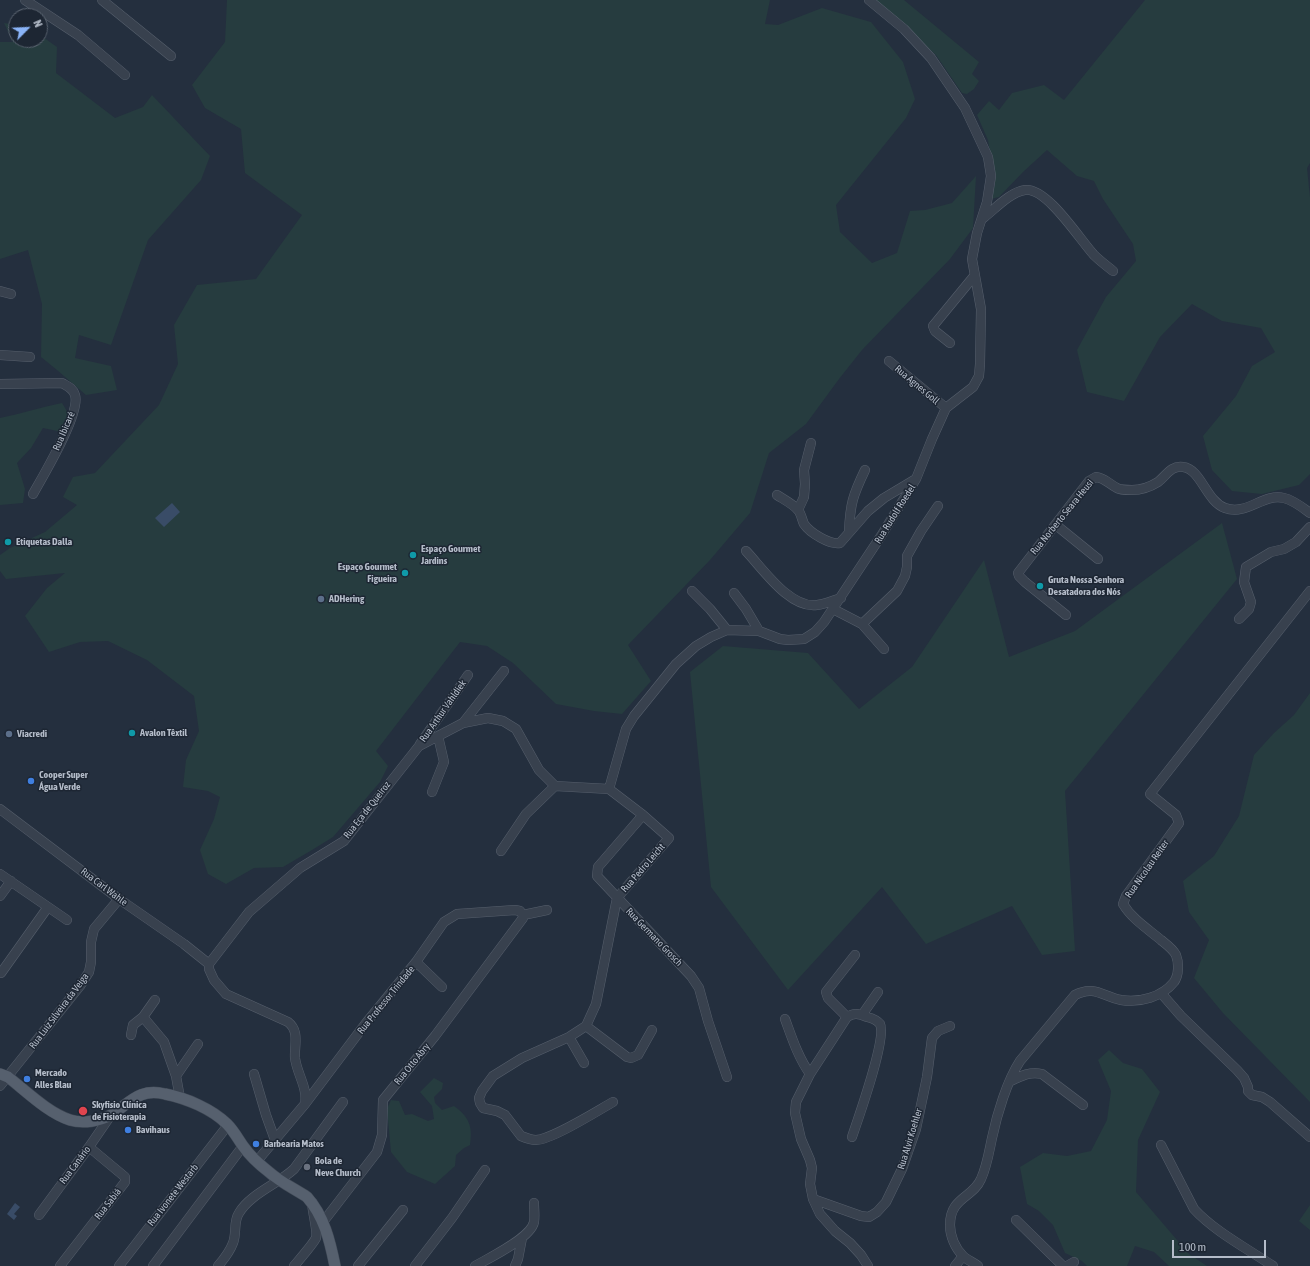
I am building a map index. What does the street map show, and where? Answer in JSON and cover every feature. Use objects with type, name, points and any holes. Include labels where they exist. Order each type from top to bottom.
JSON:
[{"type":"main road","points":[[4,1075],[52,1112],[71,1120],[82,1122],[92,1121],[111,1115],[132,1098],[152,1092],[180,1098],[203,1107],[218,1116],[228,1125],[243,1146],[269,1173],[307,1197],[312,1202],[323,1222],[331,1245],[335,1266]]},
{"type":"street","points":[[25,0],[78,35],[125,75]]},
{"type":"street","points":[[102,0],[171,56]]},
{"type":"street","name":"Rua Rudolf Roedel","points":[[609,789],[626,729],[634,716],[676,664],[696,646],[727,630],[759,631],[780,639],[788,640],[804,639],[815,632],[824,622],[841,598],[916,479],[939,421],[946,408],[973,387],[978,376],[981,309],[972,259],[977,233],[987,202],[991,176],[988,156],[965,108],[931,58],[904,29],[869,0]]},
{"type":"street","points":[[982,219],[1014,193],[1026,189],[1034,191],[1051,203],[1094,255],[1113,271]]},
{"type":"street","points":[[950,343],[935,331],[933,326],[975,275]]},
{"type":"street","points":[[0,291],[11,294]]},
{"type":"street","points":[[0,355],[30,357]]},
{"type":"street","name":"Rua Agnes Goll","points":[[889,361],[946,408]]},
{"type":"street","name":"Rua Ibicaré","points":[[0,384],[62,383],[70,387],[75,394],[76,403],[67,431],[33,494]]},
{"type":"street","points":[[798,510],[804,497],[804,470],[811,443]]},
{"type":"street","name":"Rua Norberto Seara Heusi","points":[[1066,615],[1024,582],[1019,576],[1018,572],[1089,481],[1096,477],[1103,478],[1117,489],[1133,490],[1158,482],[1171,470],[1177,467],[1184,467],[1192,471],[1212,499],[1225,508],[1231,510],[1248,508],[1266,499],[1278,497],[1291,500],[1310,513]]},
{"type":"street","points":[[849,532],[850,507],[855,490],[866,470]]},
{"type":"street","points":[[777,495],[798,510],[804,525],[811,532],[831,542],[840,543],[868,511],[884,498],[916,479]]},
{"type":"street","points":[[862,624],[897,591],[905,576],[907,556],[938,506]]},
{"type":"street","points":[[1056,524],[1098,559]]},
{"type":"street","points":[[1239,619],[1249,609],[1251,602],[1244,582],[1246,567],[1270,552],[1284,550],[1296,542],[1310,526]]},
{"type":"street","points":[[746,551],[781,590],[798,601],[806,604],[817,605],[841,598]]},
{"type":"street","points":[[692,591],[710,609],[727,630]]},
{"type":"street","name":"Rua Nicolau Reiter","points":[[978,1266],[963,1256],[952,1239],[950,1216],[956,1206],[964,1197],[977,1187],[981,1181],[1009,1082],[1020,1061],[1075,995],[1084,990],[1093,991],[1120,1000],[1130,1001],[1145,999],[1161,993],[1169,988],[1175,980],[1178,969],[1176,955],[1167,945],[1129,913],[1123,904],[1126,896],[1179,823],[1176,816],[1150,794],[1310,591]]},
{"type":"street","points":[[734,594],[759,631]]},
{"type":"street","points":[[833,609],[862,624],[884,648]]},
{"type":"street","points":[[463,723],[504,671]]},
{"type":"street","name":"Rua Arthur Vahldiek","points":[[419,746],[468,675]]},
{"type":"street","name":"Rua Eça de Queiroz","points":[[209,964],[249,912],[300,868],[344,840],[419,746],[463,723],[488,718],[503,721],[516,729],[539,770],[547,780],[555,786]]},
{"type":"street","points":[[432,792],[444,762],[438,736]]},
{"type":"street","points":[[501,851],[526,814],[555,786],[609,789],[643,815]]},
{"type":"street","name":"Rua Carl Wahle","points":[[0,809],[119,900],[184,944],[209,964]]},
{"type":"street","name":"Rua Pedro Leicht","points":[[617,898],[669,838],[643,815]]},
{"type":"street","name":"Rua Germano Grosch","points":[[643,815],[598,867],[597,876],[691,976],[699,988],[727,1077]]},
{"type":"street","points":[[0,874],[67,920]]},
{"type":"street","points":[[0,896],[11,881]]},
{"type":"street","points":[[613,1102],[590,1116],[550,1136],[537,1140],[521,1136],[505,1115],[483,1108],[479,1098],[482,1091],[493,1076],[522,1058],[569,1037],[586,1026],[596,1004],[617,898]]},
{"type":"street","name":"Rua Luiz Silveira da Veiga","points":[[0,1086],[4,1075],[80,986],[89,972],[91,962],[91,942],[94,929],[119,900]]},
{"type":"street","points":[[2,973],[48,907]]},
{"type":"street","name":"Rua Professor Trindade","points":[[257,1161],[305,1104],[366,1023],[416,962],[444,922],[458,914],[515,910],[520,911],[523,915],[547,910]]},
{"type":"street","name":"Rua Otto Abry","points":[[323,1222],[377,1152],[382,1135],[383,1100],[449,1017],[523,918],[523,915]]},
{"type":"street","points":[[847,1017],[828,998],[826,992],[855,954]]},
{"type":"street","points":[[416,962],[442,987]]},
{"type":"street","points":[[209,964],[209,969],[214,980],[226,994],[292,1025],[296,1034],[295,1059],[304,1087],[306,1096],[305,1104]]},
{"type":"street","points":[[862,1015],[878,992]]},
{"type":"street","points":[[1161,993],[1181,1016],[1237,1070],[1244,1078],[1248,1086],[1248,1091],[1252,1095],[1266,1099],[1310,1137]]},
{"type":"street","points":[[130,1035],[133,1025],[143,1017],[155,1000]]},
{"type":"street","points":[[852,1137],[876,1062],[881,1030],[880,1024],[875,1020],[858,1013],[852,1013],[847,1017],[810,1074],[796,1102],[795,1113],[801,1139],[812,1168],[810,1184],[812,1199],[820,1214],[835,1231],[850,1243],[861,1255],[868,1266]]},
{"type":"street","points":[[143,1017],[164,1042],[176,1076],[180,1098]]},
{"type":"street","points":[[785,1019],[804,1066],[810,1074]]},
{"type":"street","points":[[586,1026],[627,1057],[631,1058],[638,1054],[652,1030]]},
{"type":"street","name":"Rua Alvir Koehler","points":[[812,1199],[861,1216],[869,1217],[877,1212],[886,1202],[902,1169],[916,1129],[927,1077],[932,1038],[938,1031],[950,1026]]},
{"type":"street","points":[[569,1037],[584,1063]]},
{"type":"street","points":[[176,1076],[198,1044]]},
{"type":"street","points":[[1009,1082],[1026,1074],[1035,1072],[1042,1074],[1083,1105]]},
{"type":"street","points":[[254,1074],[275,1140]]},
{"type":"street","points":[[218,1266],[234,1242],[238,1214],[246,1204],[271,1185],[280,1181],[294,1168],[343,1102]]},
{"type":"street","name":"Rua Canário","points":[[38,1215],[111,1115]]},
{"type":"street","name":"Rua Ivonete Westarb","points":[[119,1266],[228,1125]]},
{"type":"street","points":[[1161,1145],[1194,1209],[1199,1215],[1273,1266]]},
{"type":"street","points":[[153,1266],[243,1146]]},
{"type":"street","name":"Rua Sabiá","points":[[60,1266],[125,1182],[125,1177],[89,1147]]},
{"type":"street","points":[[415,1266],[452,1218],[485,1170]]},
{"type":"street","points":[[294,1266],[316,1238],[312,1202]]},
{"type":"street","points":[[475,1266],[522,1238],[531,1230],[534,1222],[534,1203]]},
{"type":"street","points":[[358,1266],[403,1210]]},
{"type":"street","points":[[1016,1220],[1063,1266]]},
{"type":"street","points":[[514,1266],[518,1259],[522,1238]]},
{"type":"street","points":[[955,1266],[963,1256]]},
{"type":"green space","points":[[227,0],[770,0],[765,24],[778,25],[822,8],[871,22],[903,62],[915,99],[906,118],[836,205],[840,232],[872,263],[897,253],[910,211],[925,210],[952,203],[976,176],[973,228],[950,259],[862,350],[806,424],[769,453],[750,513],[710,560],[628,645],[651,681],[622,714],[594,711],[556,704],[513,663],[487,646],[460,642],[376,751],[388,766],[380,782],[333,837],[283,867],[254,868],[226,884],[208,874],[200,850],[214,819],[220,797],[208,791],[183,787],[186,760],[199,731],[194,696],[147,660],[108,641],[80,642],[49,652],[25,616],[47,588],[65,573],[6,579],[0,571],[0,555],[10,548],[45,532],[77,505],[63,497],[73,477],[95,473],[159,405],[178,364],[174,325],[197,285],[256,279],[302,215],[245,173],[241,129],[205,108],[192,85],[225,42]]},
{"type":"green space","points":[[875,0],[904,0],[979,62],[972,74],[979,81],[974,89],[967,94],[962,93],[936,55]]},
{"type":"green space","points":[[1145,0],[1310,0],[1310,163],[1307,168],[1310,197],[1310,474],[1299,485],[1262,494],[1232,491],[1212,470],[1203,436],[1236,396],[1252,366],[1275,352],[1261,328],[1222,321],[1192,304],[1160,337],[1124,401],[1087,392],[1077,350],[1106,297],[1136,261],[1133,244],[1103,199],[1094,181],[1077,176],[1047,150],[999,197],[991,199],[995,184],[988,140],[977,115],[989,101],[999,110],[1012,93],[1044,85],[1064,100]]},
{"type":"green space","points":[[4,23],[8,24],[8,31]]},
{"type":"green space","points":[[48,41],[57,47],[56,73],[115,118],[143,107],[152,95],[210,156],[201,180],[148,240],[111,345],[79,335],[75,358],[111,366],[117,390],[86,395],[41,357],[42,304],[28,250],[0,259],[0,42],[8,42],[8,48],[48,48]]},
{"type":"green space","points":[[62,403],[68,413],[62,432],[43,428],[31,448],[17,463],[25,489],[23,503],[0,505],[0,418]]},
{"type":"green space","points":[[1222,523],[1237,579],[1065,791],[1075,951],[1042,955],[1012,906],[926,944],[882,887],[788,990],[711,887],[690,672],[723,646],[808,653],[859,709],[912,667],[984,560],[1009,657],[1075,631]]},
{"type":"green space","points":[[1310,693],[1310,1102],[1223,1013],[1194,978],[1209,940],[1189,912],[1183,881],[1214,856],[1239,816],[1254,755],[1274,733],[1294,715]]},
{"type":"green space","points":[[1109,1050],[1123,1063],[1142,1069],[1160,1092],[1138,1140],[1136,1192],[1189,1254],[1207,1266],[1169,1266],[1154,1252],[1135,1246],[1127,1266],[1087,1266],[1082,1261],[1065,1253],[1053,1225],[1039,1211],[1027,1204],[1020,1167],[1043,1153],[1067,1156],[1091,1151],[1107,1120],[1111,1091],[1098,1060]]},
{"type":"green space","points":[[434,1078],[443,1083],[442,1089],[434,1097],[435,1103],[442,1110],[454,1106],[459,1110],[469,1122],[471,1132],[470,1145],[456,1155],[455,1166],[435,1184],[407,1172],[391,1152],[387,1109],[391,1100],[399,1101],[405,1115],[412,1114],[428,1121],[434,1119],[432,1106],[420,1092]]},
{"type":"green space","points":[[1310,1205],[1310,1230],[1299,1221]]},
{"type":"water","points":[[172,503],[180,512],[164,527],[155,518]]},
{"type":"water","points":[[15,1203],[20,1207],[14,1214],[17,1216],[14,1220],[7,1214]]},
{"type":"place","name":"Etiquetas Dalla","points":[[8,542]]},
{"type":"place","name":"Espaço Gourmet Jardins","points":[[413,555]]},
{"type":"place","name":"Espaço Gourmet Figueira","points":[[405,573]]},
{"type":"place","name":"Gruta Nossa Senhora Desatadora dos Nós","points":[[1040,586]]},
{"type":"place","name":"ADHering","points":[[321,599]]},
{"type":"place","name":"Avalon Têxtil","points":[[132,733]]},
{"type":"place","name":"Viacredi","points":[[9,734]]},
{"type":"place","name":"Cooper Super Água Verde","points":[[31,781]]},
{"type":"place","name":"Mercado Alles Blau","points":[[27,1079]]},
{"type":"place","name":"Skyfisio Clínica de Fisioterapia","points":[[83,1111]]},
{"type":"place","name":"Bavihaus","points":[[128,1130]]},
{"type":"place","name":"Barbearia Matos","points":[[256,1144]]},
{"type":"place","name":"Bola de Neve Church","points":[[307,1167]]}]
